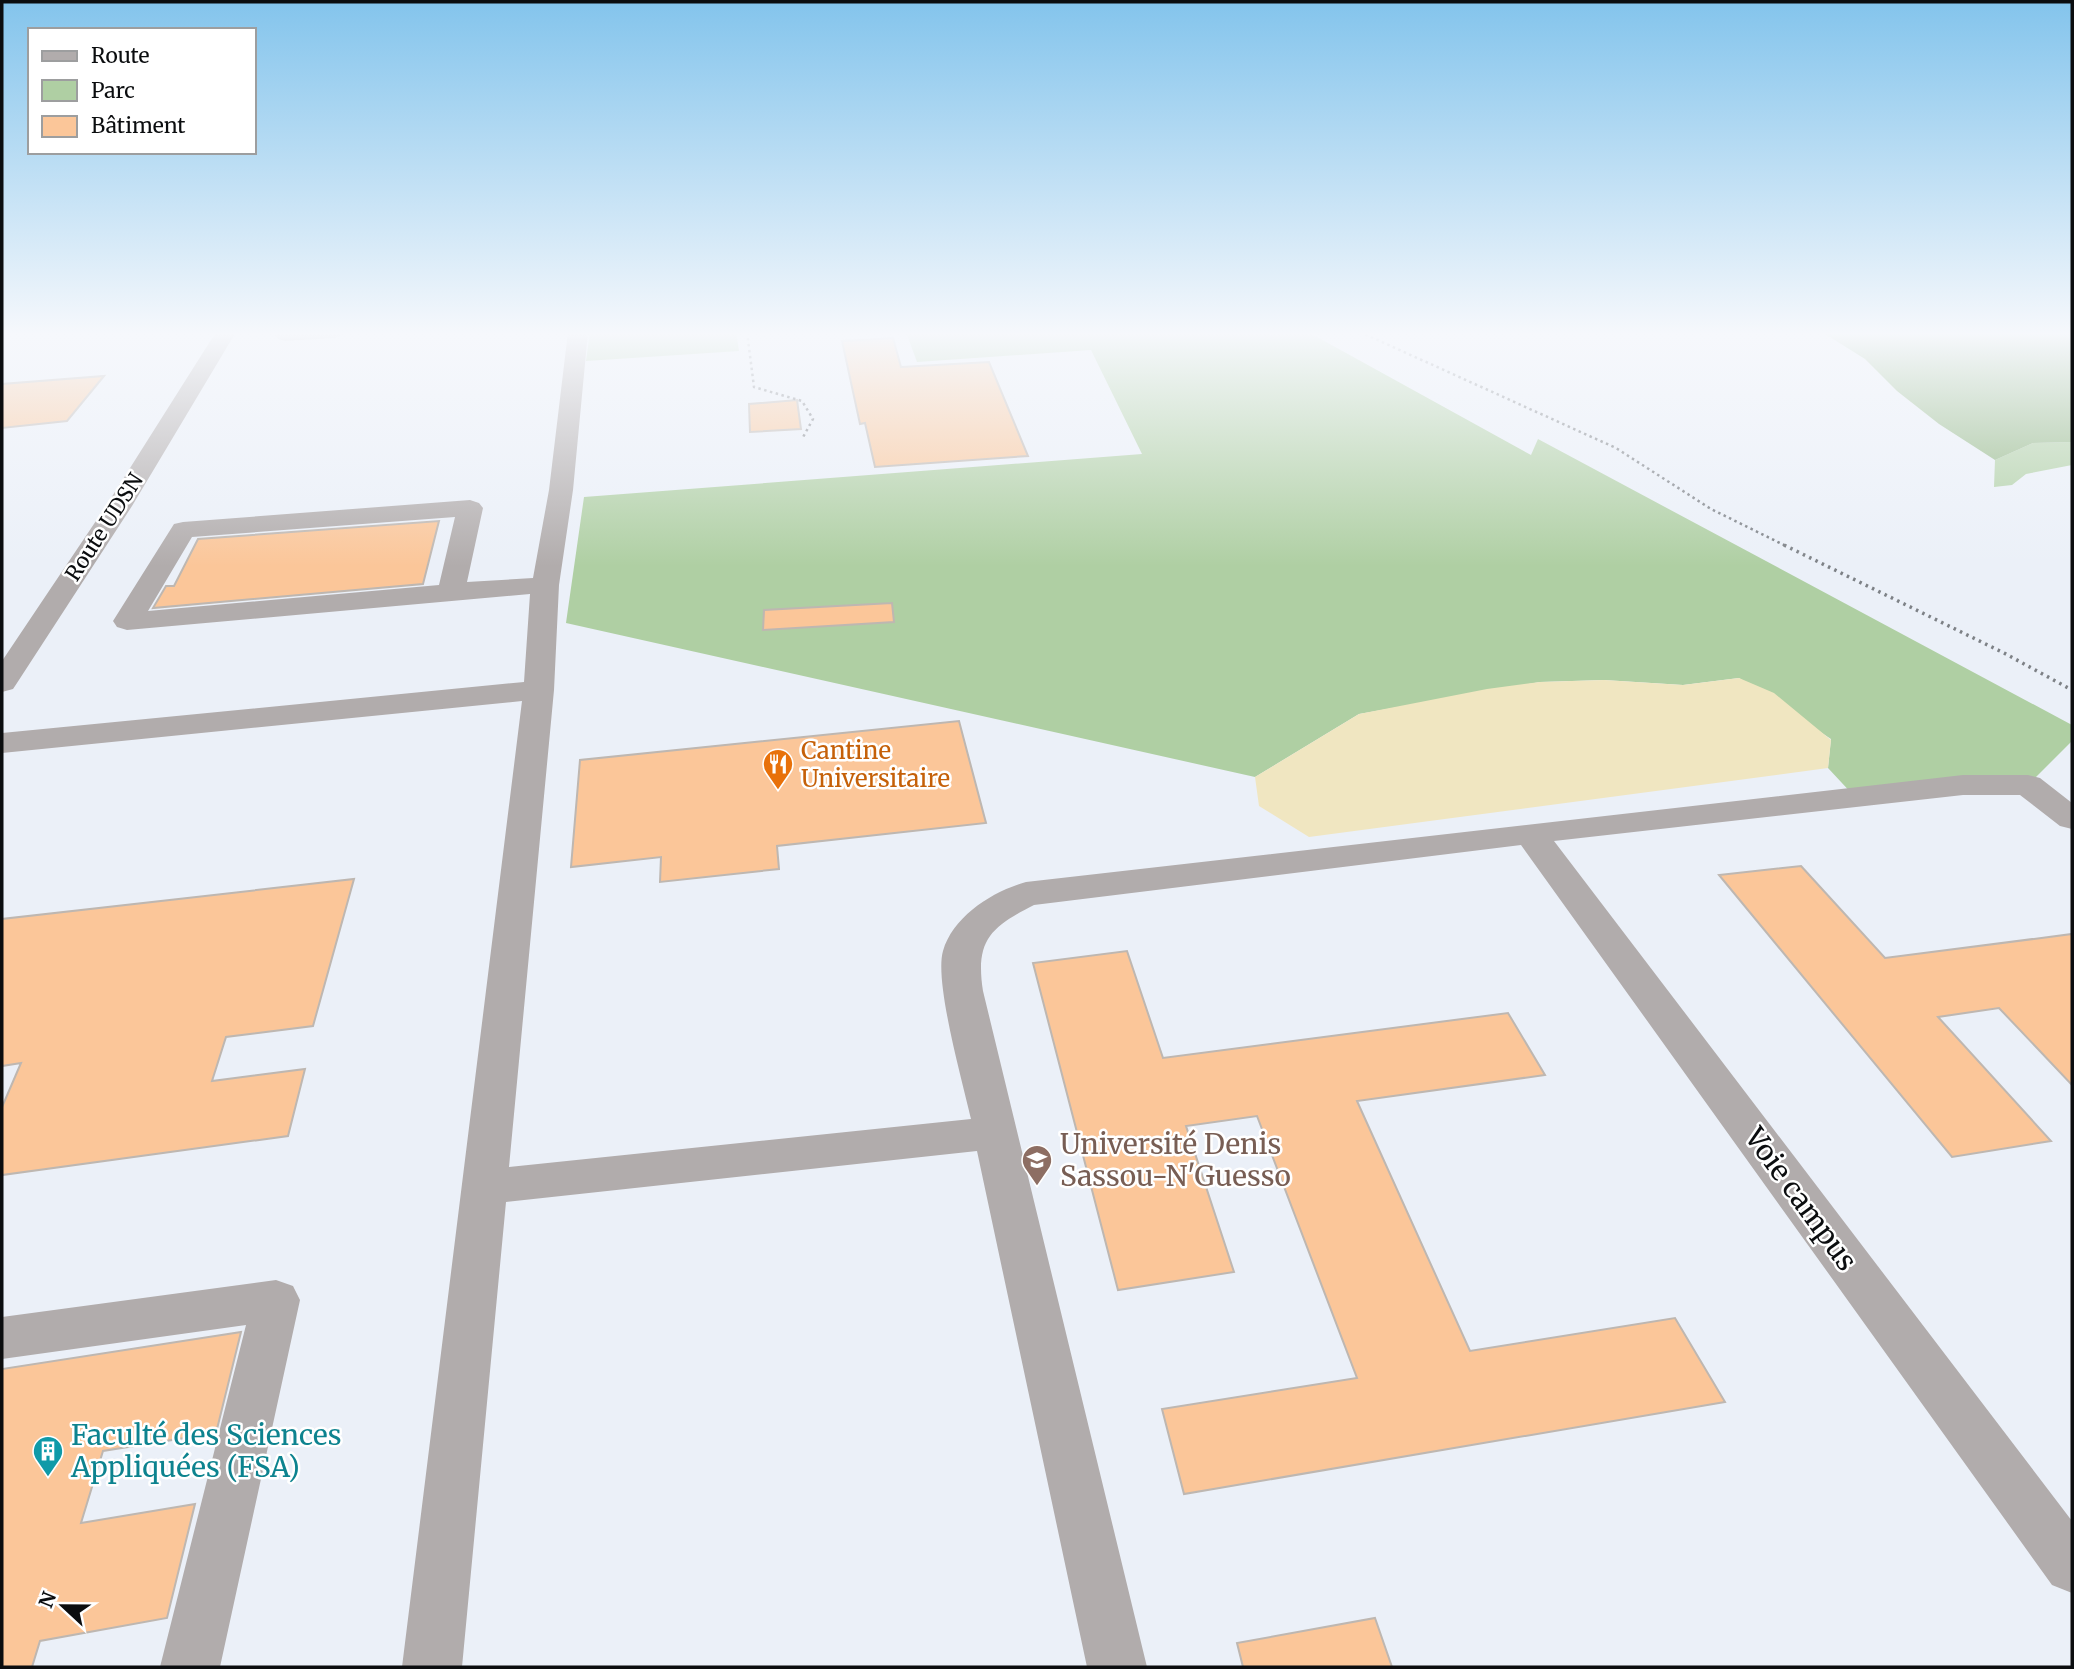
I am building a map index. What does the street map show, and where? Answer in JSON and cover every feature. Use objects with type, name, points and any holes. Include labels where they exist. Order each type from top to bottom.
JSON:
[{"type":"street","name":"Route UDSN","points":[[2,683],[119,506],[178,410]]},
{"type":"street","points":[[432,1667],[539,690],[545,585],[561,490],[570,410]]},
{"type":"street","points":[[451,592],[470,508],[183,530],[127,621],[545,585]]},
{"type":"street","points":[[2,743],[539,690]]},
{"type":"street","points":[[1117,1667],[963,991],[960,961],[968,938],[990,912],[1026,894],[1530,833],[1963,785],[2028,785],[2072,819]]},
{"type":"street","name":"Voie campus","points":[[1530,833],[2072,1566]]},
{"type":"street","points":[[485,1186],[996,1133]]},
{"type":"street","points":[[2,1338],[276,1300],[190,1667]]},
{"type":"path","points":[[802,439],[813,419],[807,410]]},
{"type":"path","points":[[1532,410],[1616,448],[1711,509],[2004,653],[2072,690]]},
{"type":"green space","points":[[1120,410],[1449,410],[1531,455],[1538,439],[2072,725],[2072,741],[2028,785],[1855,797],[1828,768],[1831,739],[1739,678],[1683,685],[1604,680],[1540,682],[1359,714],[1255,777],[566,623],[584,497],[1142,454]]},
{"type":"green space","points":[[1921,410],[2072,410],[2072,442],[2033,443],[1995,460]]},
{"type":"green space","points":[[2072,442],[2072,465],[2026,474],[2012,485],[1994,487],[1995,460],[2033,443]]},
{"type":"sand","points":[[1739,678],[1774,693],[1831,740],[1828,768],[1309,837],[1259,806],[1255,777],[1359,714],[1487,689],[1540,682],[1604,680],[1683,685]]},
{"type":"building","points":[[2,410],[76,410],[67,421],[2,428]]},
{"type":"building","points":[[749,410],[798,410],[801,429],[750,432]]},
{"type":"building","points":[[857,410],[1009,410],[1028,456],[875,467],[865,423],[860,424]]},
{"type":"building","points":[[439,521],[423,584],[153,608],[166,586],[174,586],[198,539]]},
{"type":"building","points":[[892,603],[894,622],[763,630],[764,610]]},
{"type":"building","name":"Cantine Universitaire","points":[[959,721],[986,823],[777,846],[779,869],[660,882],[661,857],[571,867],[580,760]]},
{"type":"building","points":[[1801,866],[1885,958],[2072,934],[2072,1085],[1999,1008],[1938,1017],[2051,1141],[1952,1157],[1719,875]]},
{"type":"building","points":[[354,879],[313,1026],[226,1037],[212,1081],[305,1069],[288,1136],[2,1175],[2,1107],[21,1063],[2,1066],[2,919]]},
{"type":"building","points":[[1127,951],[1163,1058],[1508,1013],[1545,1075],[1357,1101],[1470,1351],[1675,1318],[1725,1402],[1184,1494],[1162,1409],[1357,1378],[1257,1116],[1186,1126],[1234,1272],[1118,1290],[1033,963]]},
{"type":"building","name":"Faculté des Sciences Appliquées (FSA)","points":[[241,1332],[216,1433],[103,1451],[81,1523],[195,1504],[167,1618],[40,1641],[32,1667],[2,1667],[2,1369]]},
{"type":"building","points":[[1375,1618],[1392,1667],[1243,1667],[1237,1643]]},
{"type":"place","name":"Cantine Universitaire","points":[[778,791]]},
{"type":"place","name":"Université Denis Sassou-N'Guesso","points":[[1037,1187]]},
{"type":"place","name":"Faculté des Sciences Appliquées (FSA)","points":[[48,1478]]}]
